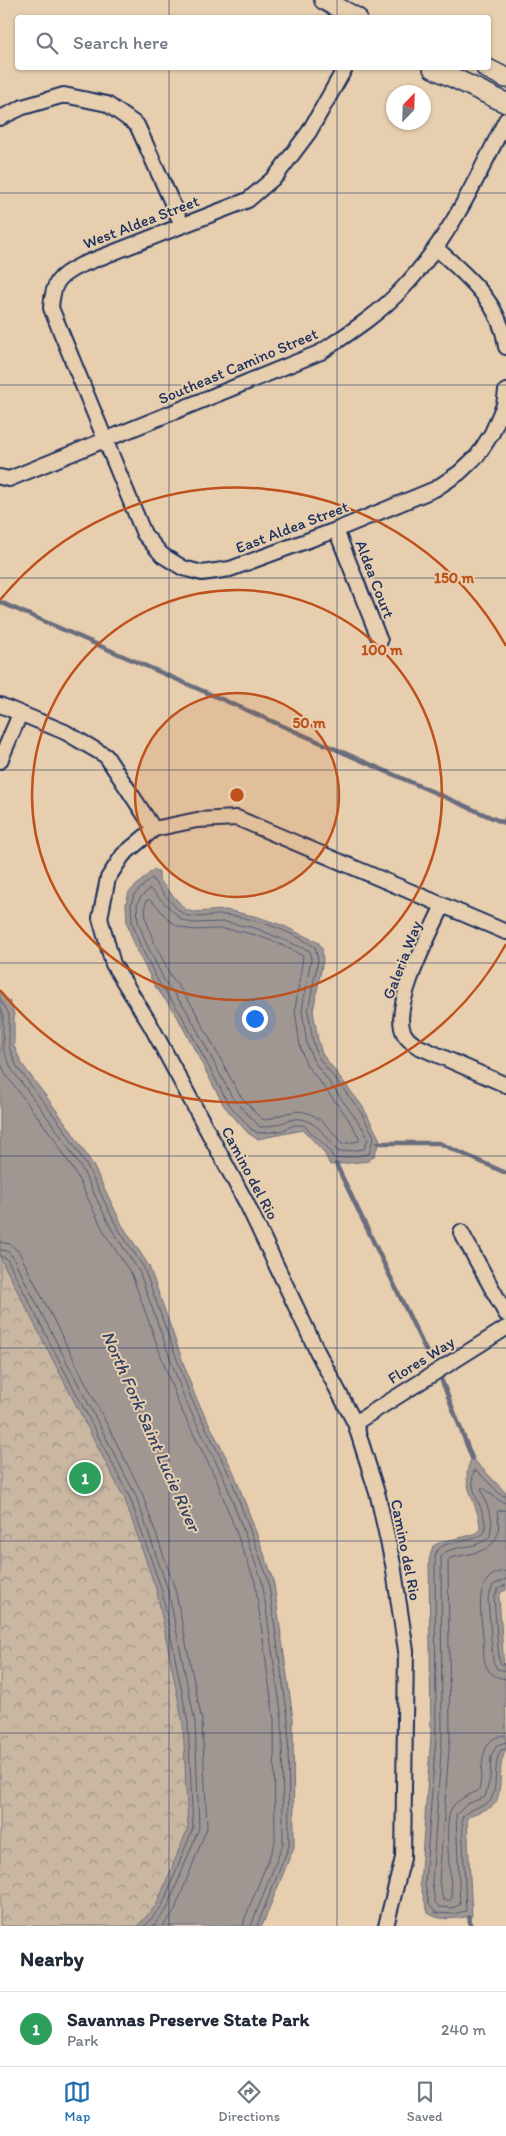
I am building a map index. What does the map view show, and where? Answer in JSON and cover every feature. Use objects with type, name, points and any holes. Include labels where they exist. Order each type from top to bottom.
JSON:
[{"type":"main road","points":[[324,0],[352,15]]},
{"type":"main road","points":[[437,70],[506,103]]},
{"type":"main road","points":[[490,70],[506,78]]},
{"type":"street","name":"West Aldea Street","points":[[105,441],[51,308],[52,289],[63,274],[248,200],[276,176],[309,132],[343,70]]},
{"type":"street","points":[[0,118],[23,107],[64,94],[106,104],[137,125],[182,226]]},
{"type":"street","name":"Southeast Camino Street","points":[[0,477],[9,479],[321,352],[365,322],[395,296],[436,248],[459,214],[506,120]]},
{"type":"street","points":[[436,248],[468,277],[486,298],[500,320],[506,346]]},
{"type":"street","name":"East Aldea Street","points":[[105,441],[144,534],[162,555],[183,568],[202,573],[230,569],[336,530],[435,489],[459,473],[478,455],[492,433],[504,405],[506,391]]},
{"type":"street","name":"Aldea Court","points":[[336,530],[380,641]]},
{"type":"street","points":[[0,705],[65,732],[106,756],[154,829]]},
{"type":"street","points":[[0,761],[20,714]]},
{"type":"street","name":"Camino del Rio","points":[[386,1926],[403,1858],[406,1651],[393,1564],[382,1515],[355,1423],[317,1351],[247,1204],[150,1024],[113,964],[100,918],[108,878],[123,855],[154,829],[197,820],[237,818],[506,932]]},
{"type":"street","name":"Galeria Way","points":[[443,905],[404,996],[401,1013],[402,1028],[410,1041],[417,1046],[506,1085]]},
{"type":"street","points":[[461,1232],[506,1314]]},
{"type":"street","name":"Flores Way","points":[[355,1423],[506,1328]]},
{"type":"green space","points":[[0,1139],[236,1597],[196,1926],[0,1926]]},
{"type":"water","points":[[154,869],[159,872],[159,880],[185,909],[193,912],[226,910],[258,917],[284,926],[319,943],[322,949],[323,960],[313,1011],[318,1040],[322,1054],[363,1107],[380,1140],[374,1156],[368,1161],[330,1165],[324,1152],[303,1130],[257,1139],[248,1133],[224,1106],[177,1016],[155,986],[135,947],[127,923],[126,904],[129,892]]},
{"type":"water","name":"North Fork Saint Lucie River","points":[[0,992],[10,1002],[14,1014],[14,1046],[22,1064],[68,1126],[93,1165],[122,1225],[149,1266],[195,1396],[234,1473],[273,1578],[293,1718],[294,1847],[262,1926],[138,1926],[157,1904],[188,1828],[183,1724],[157,1592],[125,1500],[0,1257]]},
{"type":"water","points":[[472,1458],[506,1493],[506,1590],[501,1592],[499,1598],[506,1746],[501,1765],[500,1789],[496,1802],[494,1805],[467,1818],[472,1916],[438,1918],[428,1913],[420,1884],[431,1736],[429,1560],[433,1546],[470,1535],[480,1530],[467,1477]]},
{"type":"waterway","points":[[0,602],[504,823],[506,818]]},
{"type":"waterway","points":[[378,1143],[439,1143],[506,1173]]},
{"type":"waterway","points":[[336,1164],[429,1357]]},
{"type":"waterway","points":[[442,1381],[472,1458]]},
{"type":"waterway","points":[[469,1917],[471,1926]]},
{"type":"place","name":"Savannas Preserve State Park","points":[[85,1478]]}]
